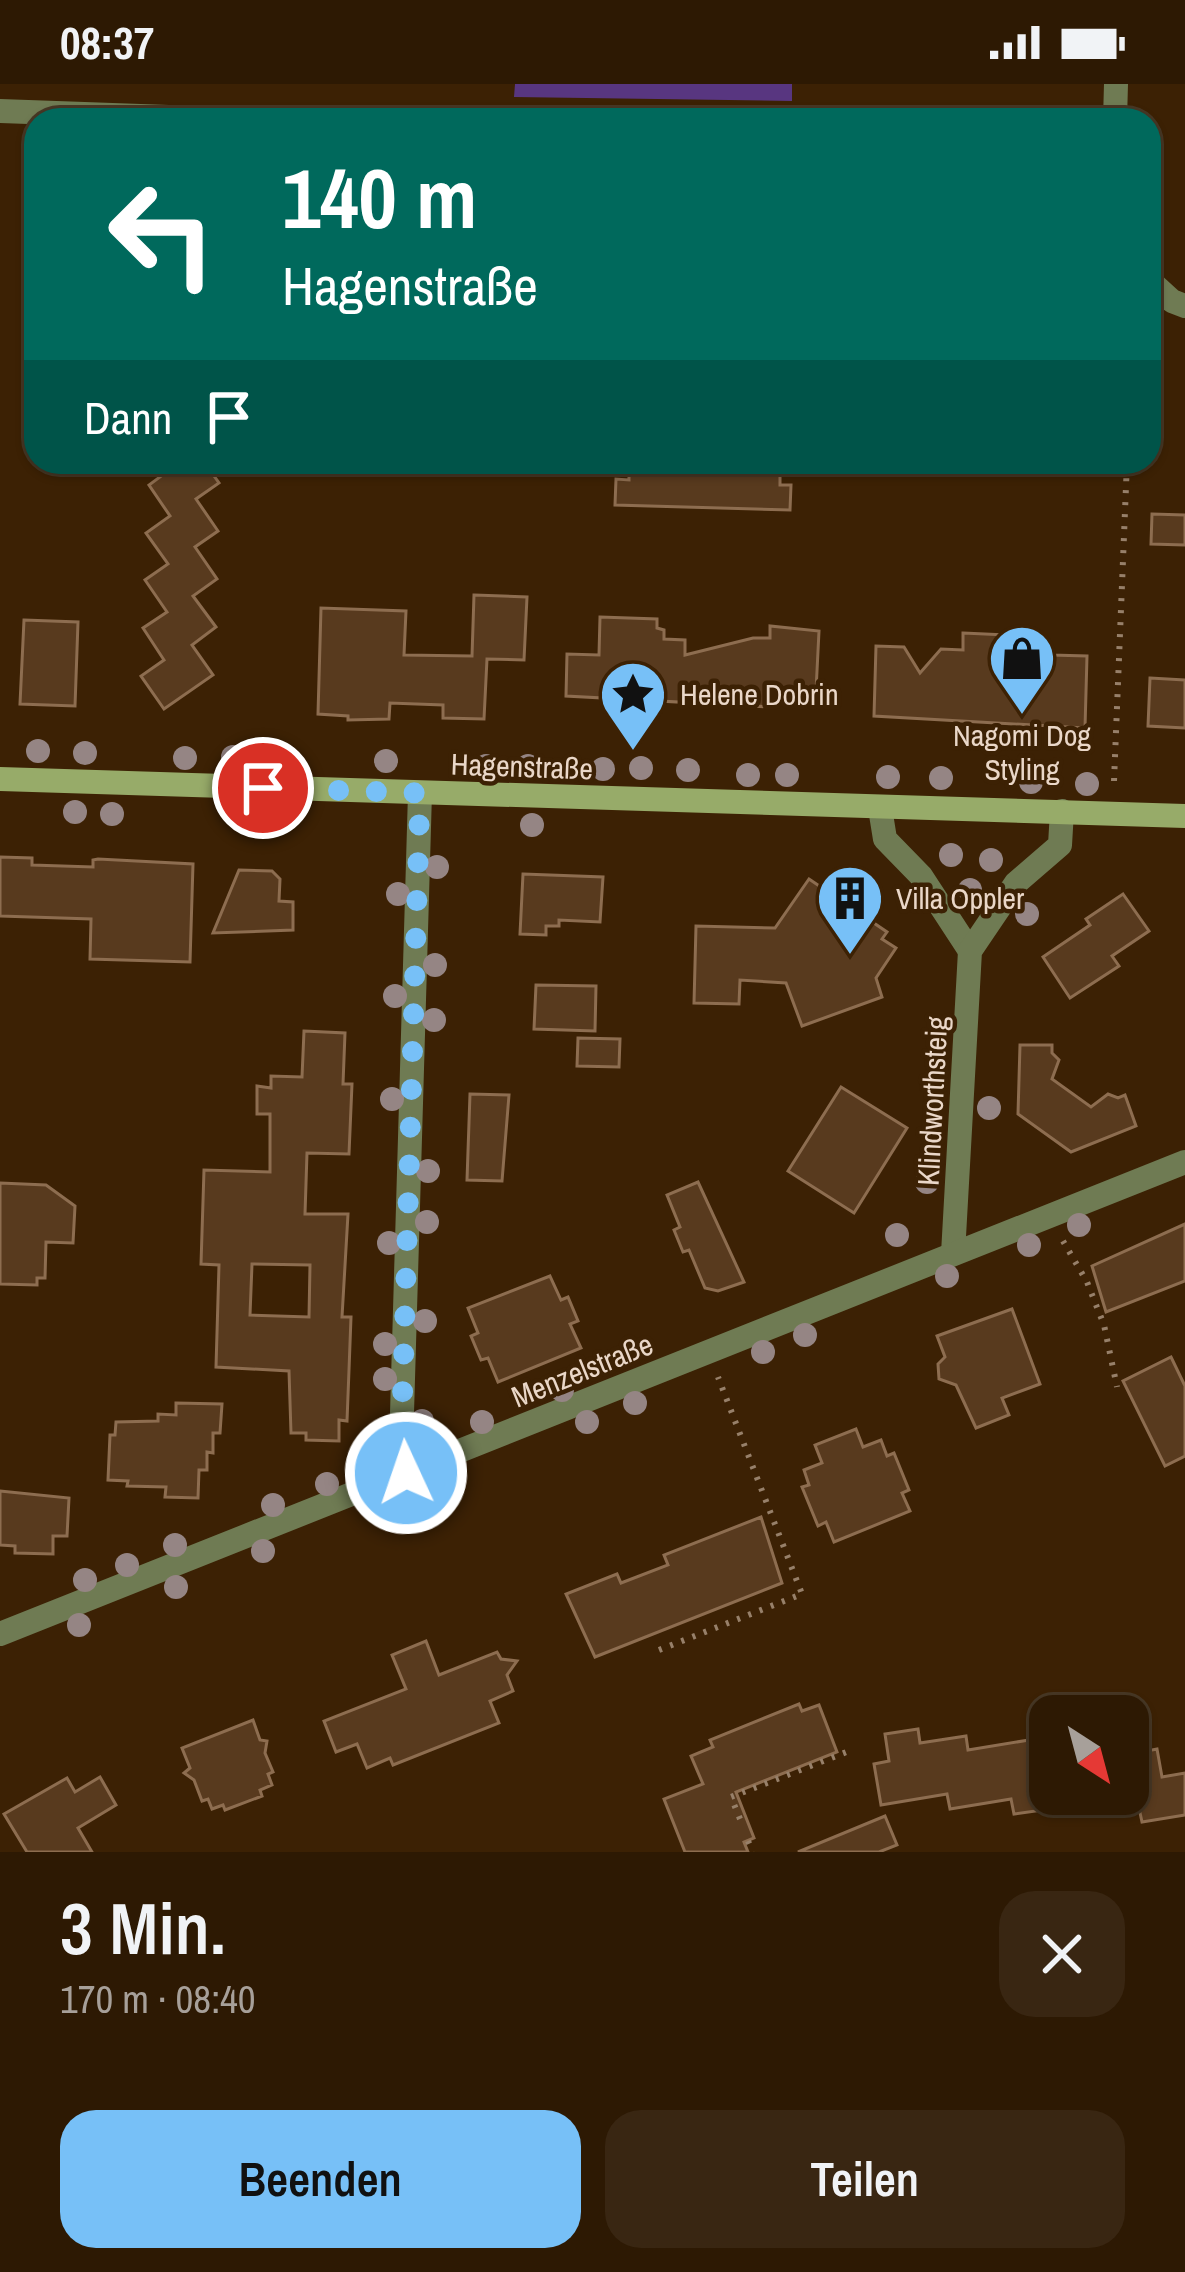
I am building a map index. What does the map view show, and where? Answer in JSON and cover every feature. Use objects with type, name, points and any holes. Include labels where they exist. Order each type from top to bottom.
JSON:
[{"type":"main road","name":"Hagenstraße","points":[[0,779],[1185,816]]},
{"type":"street","points":[[0,111],[37,100],[123,108]]},
{"type":"street","points":[[406,1473],[401,1448],[420,793]]},
{"type":"street","points":[[880,808],[885,839],[921,877],[970,951],[1016,883],[1060,845],[1062,811]]},
{"type":"street","name":"Klindworthsteig","points":[[953,1254],[970,951]]},
{"type":"street","name":"Menzelstraße","points":[[0,1634],[1185,1162]]},
{"type":"path","points":[[1114,781],[1127,474]]},
{"type":"path","points":[[1062,1237],[1104,1325],[1118,1388]]},
{"type":"path","points":[[658,1650],[802,1594],[717,1374]]},
{"type":"path","points":[[740,1819],[731,1797],[849,1750]]},
{"type":"path","points":[[748,1841],[753,1852]]},
{"type":"shaded area","points":[[515,84],[792,84],[792,101],[514,97]]},
{"type":"building","points":[[164,474],[213,474],[219,483],[196,499],[218,531],[195,547],[217,579],[193,596],[216,627],[192,645],[213,675],[164,709],[141,676],[164,660],[143,628],[167,612],[145,580],[168,564],[146,533],[170,516],[149,485]]},
{"type":"building","points":[[629,474],[780,474],[780,485],[791,485],[790,510],[615,505],[616,479],[629,480]]},
{"type":"building","points":[[1152,514],[1185,515],[1185,545],[1151,544]]},
{"type":"building","points":[[474,595],[527,597],[524,660],[487,659],[484,719],[443,718],[443,705],[390,703],[389,719],[348,720],[348,716],[318,714],[321,608],[406,611],[404,655],[472,656]]},
{"type":"building","points":[[600,617],[657,619],[664,639],[685,640],[685,655],[770,638],[770,626],[819,631],[816,691],[784,690],[784,697],[771,696],[771,707],[566,696],[567,654],[599,655]]},
{"type":"building","points":[[24,620],[78,622],[75,706],[20,704]]},
{"type":"building","points":[[963,633],[1030,636],[1030,642],[1051,655],[1087,656],[1085,728],[874,716],[876,646],[904,647],[920,673],[941,649],[963,650]]},
{"type":"building","points":[[1150,678],[1185,680],[1185,728],[1148,726]]},
{"type":"building","points":[[0,857],[32,858],[32,865],[93,867],[93,860],[98,859],[193,864],[190,962],[90,959],[91,919],[0,916]]},
{"type":"building","points":[[239,870],[272,871],[280,879],[279,901],[293,902],[293,930],[213,933]]},
{"type":"building","points":[[523,874],[603,877],[600,922],[559,920],[559,926],[546,926],[546,935],[520,934]]},
{"type":"building","points":[[809,879],[887,932],[882,939],[896,948],[876,978],[882,997],[802,1026],[786,983],[740,980],[739,1004],[694,1003],[696,926],[775,928]]},
{"type":"building","points":[[1123,894],[1149,931],[1112,956],[1119,966],[1070,998],[1043,957],[1090,925],[1086,919]]},
{"type":"building","points":[[536,985],[596,986],[595,1031],[534,1029]]},
{"type":"building","points":[[304,1031],[345,1033],[343,1084],[352,1084],[349,1154],[307,1153],[305,1214],[348,1214],[342,1317],[351,1317],[347,1421],[339,1420],[339,1441],[306,1440],[306,1433],[291,1433],[289,1371],[216,1367],[219,1265],[201,1264],[204,1170],[270,1172],[270,1114],[257,1114],[257,1086],[271,1088],[271,1076],[302,1077]],"holes":[[[252,1264],[310,1265],[309,1317],[250,1315]]]},
{"type":"building","points":[[578,1038],[620,1039],[619,1067],[577,1066]]},
{"type":"building","points":[[1020,1045],[1052,1045],[1059,1060],[1052,1079],[1091,1107],[1108,1094],[1125,1095],[1136,1126],[1071,1152],[1018,1114]]},
{"type":"building","points":[[841,1087],[907,1128],[854,1213],[788,1171]]},
{"type":"building","points":[[470,1094],[509,1095],[502,1181],[467,1180]]},
{"type":"building","points":[[698,1182],[744,1282],[718,1291],[705,1288],[689,1250],[683,1252],[674,1230],[680,1227],[667,1195]]},
{"type":"building","points":[[0,1183],[46,1185],[75,1206],[73,1243],[46,1242],[45,1278],[37,1278],[37,1285],[0,1284]]},
{"type":"building","points":[[1185,1224],[1185,1281],[1106,1312],[1092,1266]]},
{"type":"building","points":[[550,1276],[561,1300],[568,1297],[578,1321],[570,1324],[581,1348],[498,1382],[471,1336],[478,1333],[468,1308]]},
{"type":"building","points":[[1012,1309],[1040,1384],[1002,1398],[1009,1415],[976,1428],[956,1385],[939,1379],[938,1364],[945,1357],[937,1336]]},
{"type":"building","points":[[1171,1357],[1185,1386],[1185,1456],[1165,1466],[1123,1381]]},
{"type":"building","points":[[176,1403],[222,1404],[220,1433],[213,1433],[207,1470],[199,1470],[198,1498],[165,1497],[166,1487],[127,1486],[128,1481],[108,1480],[110,1435],[115,1435],[116,1422],[158,1421],[158,1414],[176,1415]]},
{"type":"building","points":[[856,1429],[863,1447],[881,1440],[887,1456],[894,1453],[909,1490],[902,1493],[910,1511],[834,1542],[826,1522],[818,1526],[802,1487],[809,1485],[804,1470],[822,1463],[815,1445]]},
{"type":"building","points":[[0,1491],[69,1498],[67,1536],[53,1536],[53,1554],[15,1553],[15,1546],[0,1545]]},
{"type":"building","points":[[761,1517],[782,1583],[595,1657],[566,1594],[617,1574],[621,1583],[668,1565],[664,1555]]},
{"type":"building","points":[[426,1641],[439,1675],[497,1652],[501,1659],[517,1661],[507,1675],[513,1691],[490,1701],[499,1723],[393,1765],[390,1758],[367,1768],[357,1744],[336,1752],[324,1721],[406,1689],[392,1655]]},
{"type":"building","points":[[799,1704],[802,1711],[819,1705],[837,1752],[736,1792],[754,1838],[744,1842],[748,1852],[685,1852],[664,1799],[703,1784],[691,1756],[713,1747],[710,1740]]},
{"type":"building","points":[[253,1720],[260,1740],[267,1741],[272,1785],[260,1790],[262,1796],[225,1810],[223,1805],[212,1809],[184,1773],[190,1768],[182,1748]]},
{"type":"building","points":[[918,1729],[920,1743],[966,1736],[968,1750],[1029,1740],[1029,1812],[1014,1814],[1011,1799],[950,1809],[947,1794],[881,1805],[874,1764],[889,1761],[885,1734]]},
{"type":"building","points":[[1157,1749],[1162,1777],[1185,1773],[1185,1815],[1142,1822],[1140,1815],[1149,1815],[1149,1751]]},
{"type":"building","points":[[100,1777],[116,1805],[78,1828],[92,1852],[27,1852],[4,1814],[67,1778],[75,1792]]},
{"type":"building","points":[[885,1816],[897,1845],[879,1852],[798,1852]]},
{"type":"place","name":"Nagomi Dog Styling","points":[[1022,717]]},
{"type":"place","name":"Helene Dobrin","points":[[633,753]]},
{"type":"place","name":"Villa Oppler","points":[[850,957]]},
{"type":"route","points":[[263,788],[420,793],[401,1448],[406,1473]]}]
